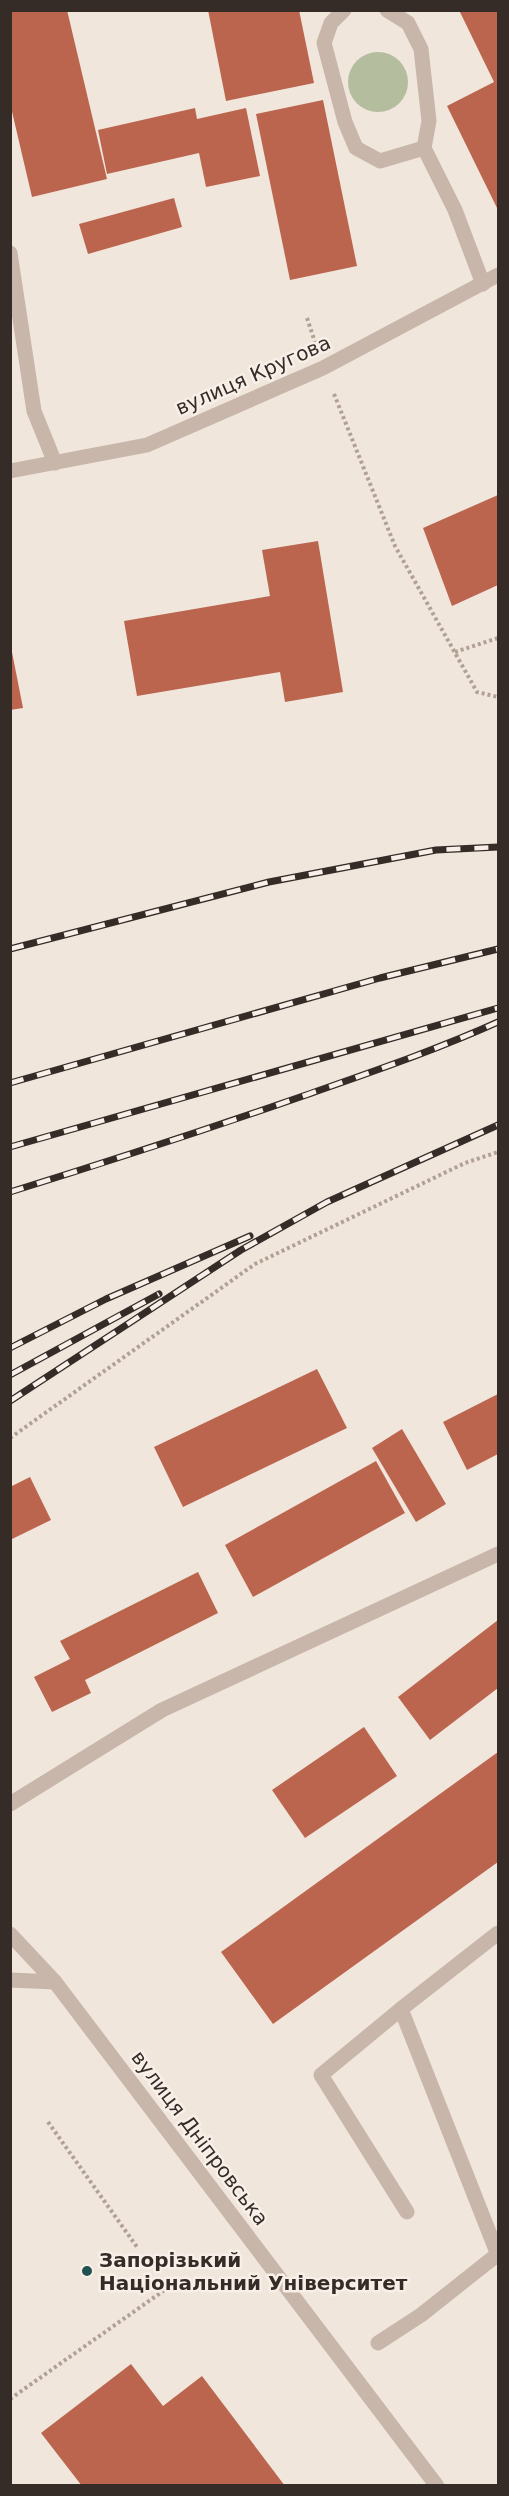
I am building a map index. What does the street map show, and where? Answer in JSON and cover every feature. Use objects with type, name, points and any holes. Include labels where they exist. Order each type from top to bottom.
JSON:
[{"type":"street","points":[[344,10],[331,23],[324,44],[345,122],[356,148],[380,160],[424,148]]},
{"type":"street","points":[[387,10],[408,23],[421,49],[429,122],[424,148],[455,210],[483,284]]},
{"type":"street","points":[[10,253],[34,411],[55,463]]},
{"type":"street","name":"вулиця Кругова","points":[[10,471],[147,445],[323,368],[498,275]]},
{"type":"street","points":[[10,1804],[162,1710],[498,1554]]},
{"type":"street","points":[[407,2212],[321,2075],[400,2009],[498,1933]]},
{"type":"street","name":"вулиця Дніпровська","points":[[10,1934],[55,1982],[437,2486]]},
{"type":"street","points":[[10,1980],[55,1982]]},
{"type":"street","points":[[378,2343],[421,2315],[498,2255],[400,2009]]},
{"type":"path","points":[[307,318],[323,368],[395,546],[477,692],[498,697]]},
{"type":"path","points":[[455,652],[498,638]]},
{"type":"path","points":[[10,1438],[255,1264],[465,1163],[498,1152]]},
{"type":"path","points":[[48,2121],[137,2247]]},
{"type":"path","points":[[10,2399],[166,2289]]},
{"type":"green space","points":[[378,52],[395,57],[403,65],[408,82],[403,99],[395,107],[378,112],[361,107],[353,99],[348,82],[353,65],[361,57]]},
{"type":"building","points":[[10,10],[67,10],[107,179],[32,197],[10,103]]},
{"type":"building","points":[[208,10],[299,10],[314,83],[226,101]]},
{"type":"building","points":[[459,10],[498,10],[498,210],[447,106],[494,82]]},
{"type":"building","points":[[323,100],[357,266],[290,280],[256,114]]},
{"type":"building","points":[[195,108],[197,119],[246,108],[260,176],[206,187],[199,153],[107,174],[98,130]]},
{"type":"building","points":[[174,198],[182,227],[88,254],[79,224]]},
{"type":"building","points":[[498,495],[498,585],[452,606],[423,528]]},
{"type":"building","points":[[318,541],[343,692],[285,702],[280,672],[137,696],[124,621],[270,596],[262,550]]},
{"type":"building","points":[[10,642],[23,708],[10,710]]},
{"type":"building","points":[[317,1369],[347,1428],[183,1507],[154,1447]]},
{"type":"building","points":[[498,1394],[498,1454],[467,1470],[443,1422]]},
{"type":"building","points":[[402,1429],[446,1504],[416,1522],[372,1448]]},
{"type":"building","points":[[376,1461],[405,1513],[253,1597],[225,1545]]},
{"type":"building","points":[[30,1477],[51,1520],[10,1540],[10,1487]]},
{"type":"building","points":[[198,1572],[218,1613],[85,1680],[91,1693],[52,1712],[34,1677],[70,1659],[60,1641]]},
{"type":"building","points":[[498,1620],[498,1688],[430,1740],[398,1697]]},
{"type":"building","points":[[364,1727],[397,1776],[305,1838],[272,1790]]},
{"type":"building","points":[[498,1752],[498,1862],[273,2024],[221,1952]]},
{"type":"building","points":[[131,2364],[163,2406],[202,2376],[285,2486],[82,2486],[41,2433]]},
{"type":"railway","points":[[10,949],[269,882],[436,850],[498,847]]},
{"type":"railway","points":[[10,1083],[380,978],[498,949]]},
{"type":"railway","points":[[10,1147],[498,1008]]},
{"type":"railway","points":[[10,1192],[306,1095],[427,1051],[498,1022]]},
{"type":"railway","points":[[10,1401],[241,1250],[327,1202],[498,1125]]},
{"type":"railway","points":[[10,1348],[106,1299],[250,1236]]},
{"type":"railway","points":[[10,1375],[159,1294]]},
{"type":"place","name":"Запорізький Національний Університет","points":[[87,2271]]}]
